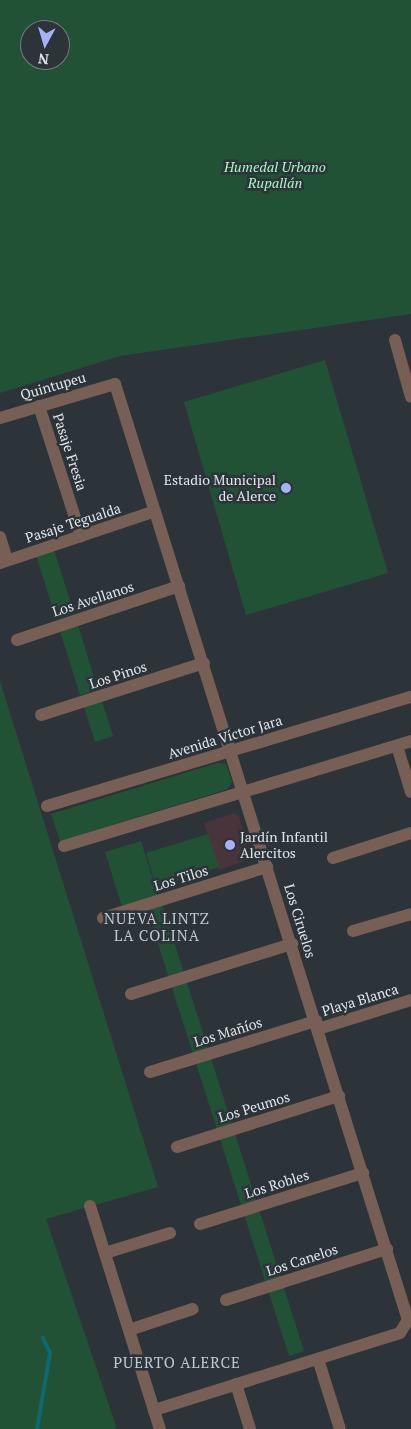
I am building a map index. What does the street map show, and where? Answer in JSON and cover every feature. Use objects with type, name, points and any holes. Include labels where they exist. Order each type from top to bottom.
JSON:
[{"type":"street","points":[[395,340],[410,391]]},
{"type":"street","name":"Quintupeu","points":[[0,418],[114,384]]},
{"type":"street","name":"Los Ciruelos","points":[[114,384],[292,944],[387,1249],[408,1325],[400,1333],[318,1359]]},
{"type":"street","name":"Pasaje Fresia","points":[[40,406],[81,536]]},
{"type":"street","name":"Pasaje Tegualda","points":[[4,561],[155,511]]},
{"type":"street","points":[[0,536],[4,561]]},
{"type":"street","name":"Los Avellanos","points":[[16,640],[179,586]]},
{"type":"street","name":"Los Pinos","points":[[41,715],[204,663]]},
{"type":"street","name":"Avenida Víctor Jara","points":[[47,806],[411,697]]},
{"type":"street","points":[[64,846],[411,741]]},
{"type":"street","points":[[397,746],[411,792]]},
{"type":"street","points":[[332,858],[411,833]]},
{"type":"street","name":"Los Tilos","points":[[103,918],[267,867]]},
{"type":"street","points":[[353,931],[411,914]]},
{"type":"street","points":[[131,994],[292,944]]},
{"type":"street","name":"Playa Blanca","points":[[317,1025],[411,1000]]},
{"type":"street","name":"Los Mañíos","points":[[150,1072],[317,1025]]},
{"type":"street","name":"Los Peumos","points":[[177,1147],[339,1096]]},
{"type":"street","name":"Los Robles","points":[[200,1224],[363,1173]]},
{"type":"street","points":[[90,1206],[160,1429]]},
{"type":"street","points":[[104,1253],[170,1233]]},
{"type":"street","name":"Los Canelos","points":[[226,1300],[387,1249]]},
{"type":"street","points":[[129,1330],[193,1310]]},
{"type":"street","points":[[154,1410],[318,1359],[340,1429]]},
{"type":"street","points":[[236,1384],[250,1429]]},
{"type":"shaded area","name":"Jardín Infantil Alercitos","points":[[234,813],[239,816],[251,859],[219,870],[204,823]]},
{"type":"green space","name":"Humedal Urbano Rupallán","points":[[0,0],[411,0],[411,314],[120,356],[0,393]]},
{"type":"green space","name":"Estadio Municipal de Alerce","points":[[325,360],[388,573],[246,615],[184,402]]},
{"type":"green space","points":[[54,550],[74,613],[56,619],[36,555]]},
{"type":"green space","points":[[78,625],[98,690],[80,695],[60,631]]},
{"type":"green space","points":[[0,681],[158,1187],[46,1219],[117,1429],[0,1429]]},
{"type":"green space","points":[[102,701],[113,736],[95,742],[84,707]]},
{"type":"green space","points":[[217,763],[226,764],[232,782],[228,789],[60,841],[51,814]]},
{"type":"green space","points":[[208,834],[219,867],[156,887],[146,853]]},
{"type":"green space","points":[[141,841],[158,896],[122,907],[105,852]]},
{"type":"green space","points":[[162,904],[304,1351],[289,1356],[147,909]]},
{"type":"waterway","points":[[37,1429],[50,1353],[43,1338]]},
{"type":"place","name":"Estadio Municipal de Alerce","points":[[286,488]]},
{"type":"place","name":"Jardín Infantil Alercitos","points":[[230,845]]},
{"type":"district","name":"NUEVA LINTZ LA COLINA","points":[[157,926]]},
{"type":"district","name":"PUERTO ALERCE","points":[[177,1363]]}]
